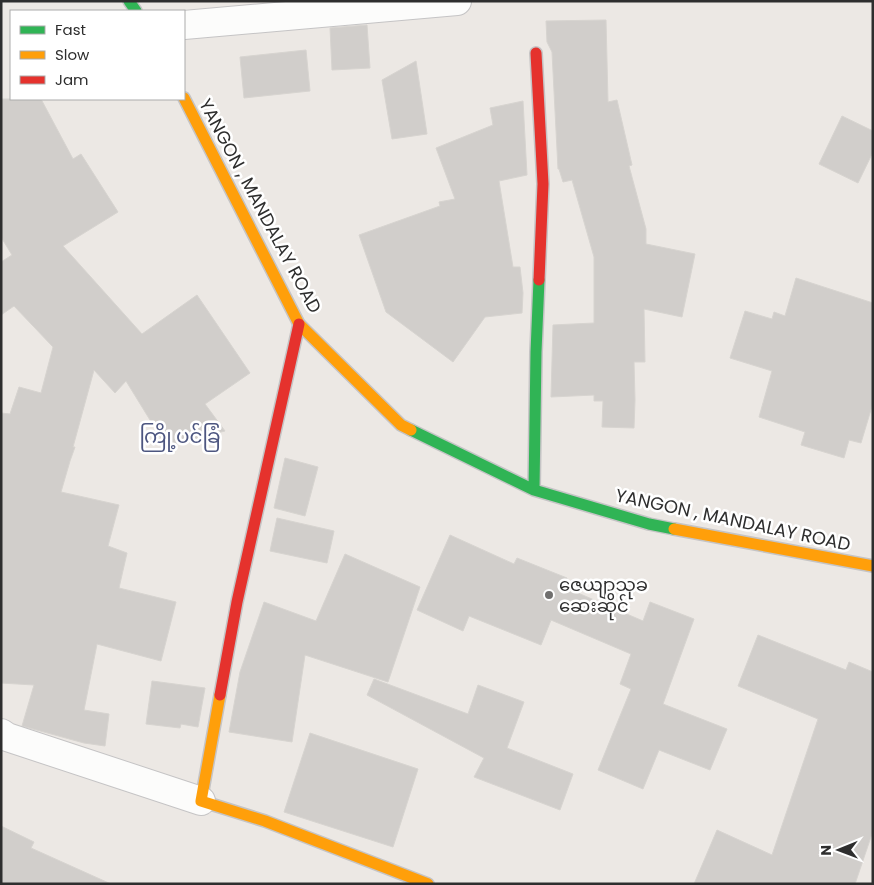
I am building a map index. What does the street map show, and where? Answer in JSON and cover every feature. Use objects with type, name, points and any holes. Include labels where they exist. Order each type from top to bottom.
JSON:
[{"type":"main road","points":[[534,490],[536,352],[543,184],[536,52]]},
{"type":"main road","name":"YANGON , MANDALAY ROAD","points":[[185,100],[299,324],[401,425],[534,490],[649,524],[873,566]]},
{"type":"main road","points":[[299,324],[237,602],[202,802],[265,821],[428,884]]},
{"type":"street","points":[[185,25],[457,1]]},
{"type":"street","points":[[3,736],[202,802]]},
{"type":"building","points":[[606,20],[608,102],[617,100],[632,165],[629,166],[646,229],[646,244],[695,254],[682,317],[644,309],[645,362],[634,362],[634,428],[602,427],[603,401],[594,401],[594,395],[551,397],[553,325],[594,323],[594,257],[572,180],[563,182],[558,169],[552,52],[547,42],[546,21]]},
{"type":"building","points":[[367,25],[370,68],[332,70],[330,28]]},
{"type":"building","points":[[306,50],[310,91],[244,98],[240,57]]},
{"type":"building","points":[[416,61],[427,134],[392,139],[382,80]]},
{"type":"building","points":[[1,99],[42,100],[73,159],[81,154],[118,212],[63,246],[142,334],[197,295],[250,373],[205,404],[225,431],[166,446],[126,381],[115,393],[94,370],[73,447],[75,447],[61,492],[119,505],[108,546],[127,553],[119,588],[176,602],[161,661],[97,644],[84,710],[109,714],[105,746],[84,743],[22,726],[34,685],[1,683],[1,413],[10,414],[19,387],[41,393],[53,347],[14,306],[1,315],[1,262],[12,255],[1,237]]},
{"type":"building","points":[[523,101],[527,175],[499,181],[513,267],[520,267],[523,293],[522,313],[485,317],[453,362],[386,312],[359,235],[440,206],[439,202],[455,199],[436,148],[493,125],[490,108]]},
{"type":"building","points":[[842,116],[873,131],[873,152],[858,183],[819,164]]},
{"type":"building","points":[[796,278],[873,303],[873,403],[861,443],[849,440],[844,458],[801,445],[805,432],[759,417],[772,371],[730,358],[745,311],[772,319],[774,312],[785,316]]},
{"type":"building","points":[[285,458],[318,467],[305,516],[274,508]]},
{"type":"building","points":[[277,518],[334,531],[327,563],[270,551]]},
{"type":"building","points":[[450,535],[514,564],[517,558],[567,578],[564,587],[643,621],[650,602],[694,619],[663,704],[727,729],[710,770],[659,750],[643,789],[598,770],[631,689],[620,684],[631,654],[551,620],[541,645],[469,616],[463,631],[417,610]]},
{"type":"building","points":[[345,554],[420,587],[388,682],[305,655],[292,742],[229,732],[240,672],[264,602],[316,621]]},
{"type":"building","points":[[758,635],[846,670],[849,662],[873,672],[873,831],[855,884],[694,884],[717,830],[772,855],[818,719],[738,686]]},
{"type":"building","points":[[374,679],[468,714],[478,685],[524,702],[507,748],[573,774],[560,810],[474,777],[484,758],[367,695]]},
{"type":"building","points":[[152,681],[205,688],[198,727],[181,724],[180,728],[146,724]]},
{"type":"building","points":[[310,733],[418,769],[393,847],[284,812]]},
{"type":"building","points":[[1,826],[34,842],[31,848],[111,884],[1,884]]},
{"type":"traffic: fast","points":[[129,1],[135,10]]},
{"type":"traffic: fast","points":[[534,490],[539,280]]},
{"type":"traffic: fast","points":[[411,430],[534,490],[649,524],[674,529]]},
{"type":"traffic: slow","points":[[185,100],[299,324],[401,425],[411,430]]},
{"type":"traffic: slow","points":[[674,529],[873,566]]},
{"type":"traffic: slow","points":[[220,695],[201,801],[265,821],[428,884]]},
{"type":"traffic: jam","points":[[536,53],[543,184],[539,280]]},
{"type":"traffic: jam","points":[[220,695],[237,602],[299,324]]},
{"type":"place","name":"ဇေယျာသုခ ဆေးဆိုင်","points":[[549,595]]},
{"type":"district","name":"ကြို့ပင်ခြံ","points":[[180,436]]}]
